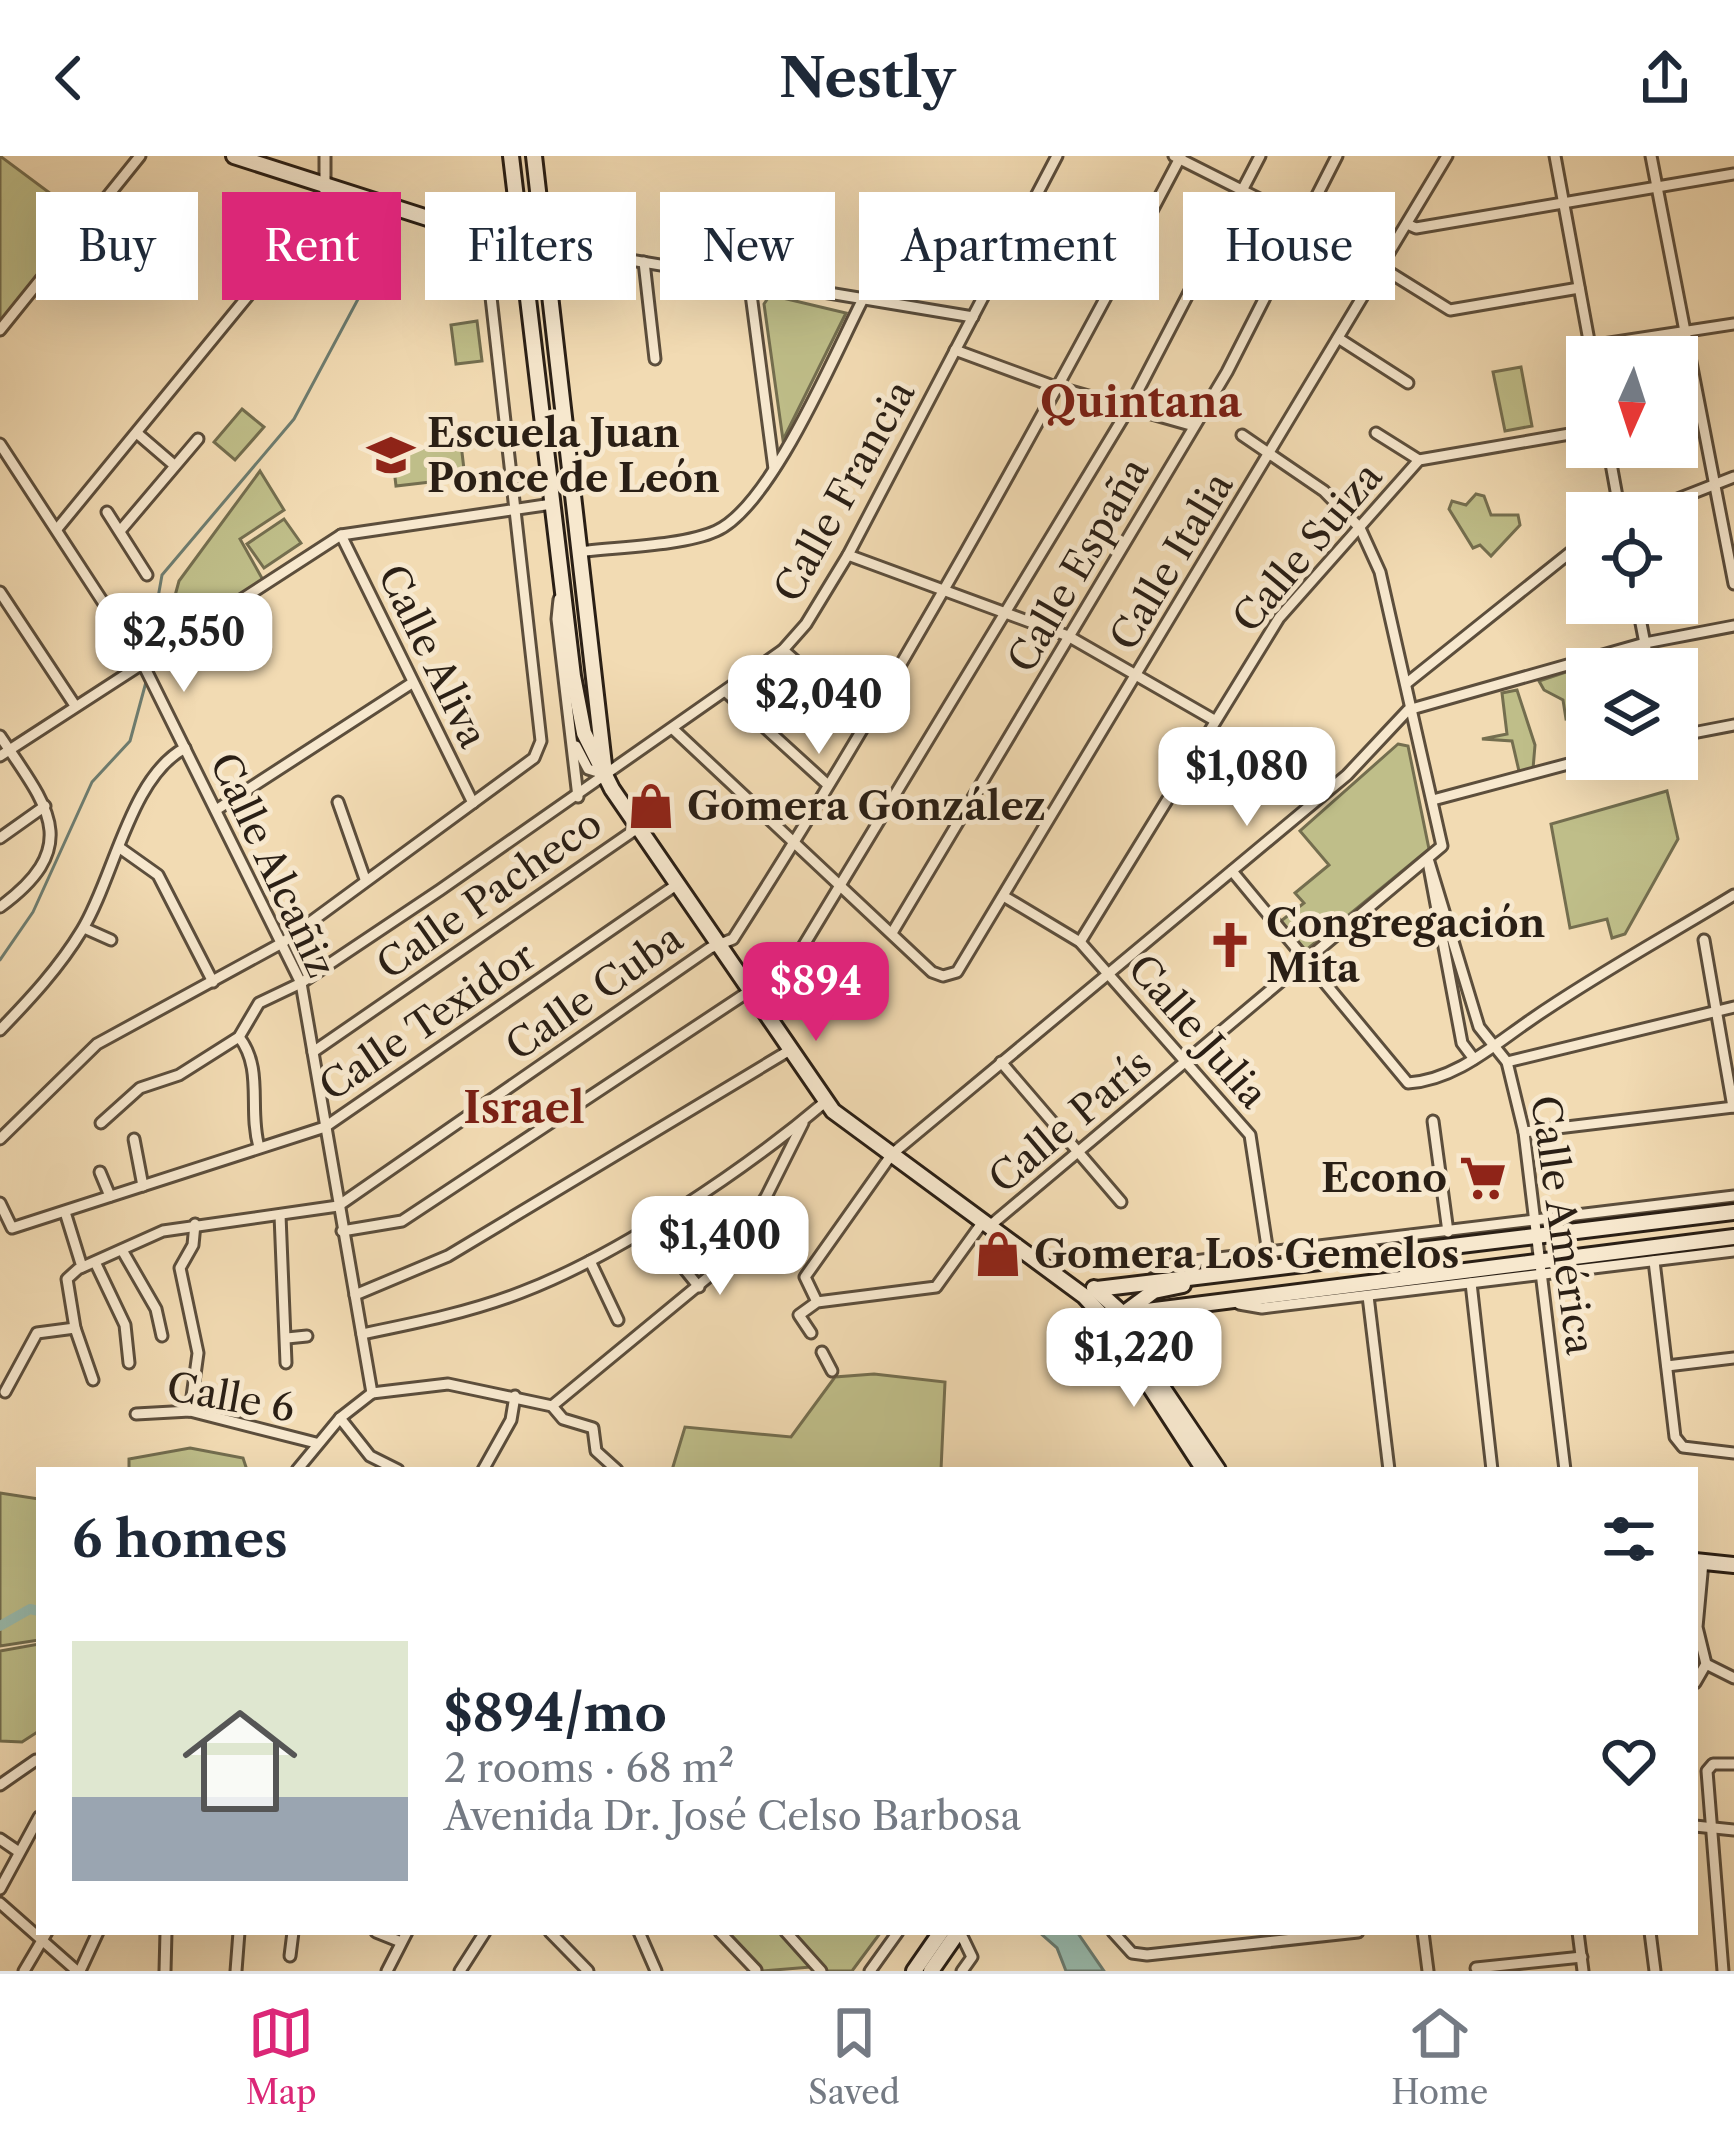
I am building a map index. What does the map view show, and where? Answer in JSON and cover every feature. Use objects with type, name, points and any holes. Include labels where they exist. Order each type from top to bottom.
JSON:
[{"type":"main road","points":[[234,156],[425,217]]},
{"type":"main road","points":[[512,156],[516,192]]},
{"type":"main road","points":[[534,156],[538,192]]},
{"type":"main road","points":[[529,300],[578,709],[605,774],[825,1102],[1062,1275],[1108,1322],[1214,1467]]},
{"type":"main road","points":[[551,300],[605,774]]},
{"type":"main road","points":[[1097,1289],[1227,1266],[1537,1226],[1734,1212]]},
{"type":"main road","points":[[1123,1314],[1542,1266],[1734,1237]]},
{"type":"main road","points":[[1108,1322],[1154,1291],[1227,1266]]},
{"type":"main road","points":[[1062,1275],[1097,1289],[1123,1314],[1131,1341],[1214,1467]]},
{"type":"main road","points":[[1699,1562],[1734,1565]]},
{"type":"main road","points":[[914,1971],[939,1943]]},
{"type":"main road","points":[[931,1971],[939,1943]]},
{"type":"street","points":[[0,330],[140,156]]},
{"type":"street","points":[[57,529],[325,202],[325,156]]},
{"type":"street","name":"Calle Francia","points":[[101,1123],[140,1088],[179,1075],[239,1036],[259,1003],[301,983],[783,650],[806,625],[848,555],[1057,156]]},
{"type":"street","points":[[764,1011],[1130,408],[1260,156]]},
{"type":"street","name":"Calle España","points":[[1319,192],[1337,156]]},
{"type":"street","name":"Calle Italia","points":[[1395,243],[1447,156]]},
{"type":"street","points":[[1555,156],[1588,336]]},
{"type":"street","points":[[1651,156],[1734,584]]},
{"type":"street","points":[[1178,157],[1242,191]]},
{"type":"street","name":"Calle Cuba","points":[[75,1328],[67,1279],[82,1267],[195,1224],[338,1205],[710,948],[733,939],[866,723],[1059,387],[1178,157]]},
{"type":"street","points":[[1407,224],[1416,228],[1734,174]]},
{"type":"street","points":[[636,261],[660,265]]},
{"type":"street","points":[[644,262],[655,359]]},
{"type":"street","points":[[1395,274],[1454,311],[1580,288]]},
{"type":"street","points":[[0,1139],[97,1044],[282,944],[534,758],[541,741],[491,300]]},
{"type":"street","points":[[752,300],[774,469]]},
{"type":"street","points":[[578,553],[715,532],[746,511],[774,469],[862,300]]},
{"type":"street","points":[[880,300],[973,317]]},
{"type":"street","name":"Calle España","points":[[892,933],[1024,720],[1262,300]]},
{"type":"street","name":"Calle Italia","points":[[892,933],[932,972],[943,976],[960,969],[1360,300]]},
{"type":"street","points":[[1667,336],[1734,324]]},
{"type":"street","points":[[1338,338],[1408,383]]},
{"type":"street","points":[[956,350],[1059,387],[1194,426]]},
{"type":"street","points":[[1376,433],[1419,460]]},
{"type":"street","points":[[138,434],[174,465]]},
{"type":"street","name":"Calle Suiza","points":[[1080,942],[1279,618],[1419,460],[1566,434]]},
{"type":"street","name":"Calle América","points":[[1242,435],[1324,491],[1360,528],[1380,572],[1442,846],[1429,862],[1429,886],[1462,1043],[1474,1059]]},
{"type":"street","points":[[120,532],[198,439]]},
{"type":"street","name":"Calle Alcañiz","points":[[0,444],[142,662],[301,983],[372,1393]]},
{"type":"street","points":[[1695,492],[1734,477]]},
{"type":"street","points":[[5,753],[340,535],[552,504]]},
{"type":"street","points":[[107,512],[147,575]]},
{"type":"street","name":"Calle Aliva","points":[[340,535],[473,803]]},
{"type":"street","points":[[848,555],[1068,636],[1214,719]]},
{"type":"street","points":[[1407,683],[1566,556]]},
{"type":"street","points":[[561,582],[556,619],[578,796]]},
{"type":"street","points":[[0,592],[74,704]]},
{"type":"street","points":[[1641,624],[1646,648]]},
{"type":"street","points":[[811,1333],[799,1315],[817,1302],[805,1277],[892,1154],[1347,775],[1408,710],[1645,644],[1734,626]]},
{"type":"street","points":[[783,650],[866,723]]},
{"type":"street","points":[[216,810],[412,683]]},
{"type":"street","points":[[726,692],[829,785]]},
{"type":"street","points":[[1698,732],[1734,725]]},
{"type":"street","points":[[673,729],[892,933]]},
{"type":"street","points":[[571,735],[588,769],[605,774]]},
{"type":"street","points":[[0,736],[5,753],[53,822],[51,839],[28,886],[0,907]]},
{"type":"street","points":[[0,1030],[44,985],[84,928],[150,781],[169,756],[185,748]]},
{"type":"street","points":[[1433,800],[1566,765]]},
{"type":"street","points":[[338,802],[365,879]]},
{"type":"street","points":[[0,838],[45,806]]},
{"type":"street","name":"Calle Pacheco","points":[[313,1052],[639,827]]},
{"type":"street","points":[[120,848],[158,874],[213,982]]},
{"type":"street","name":"Calle América","points":[[1429,862],[1480,1028],[1507,1062],[1523,1132],[1565,1467]]},
{"type":"street","name":"Calle París","points":[[817,1302],[928,1291],[944,1280],[980,1226],[992,1224],[1078,1155],[1303,959],[1429,862]]},
{"type":"street","points":[[1232,872],[1408,1083],[1495,1048],[1532,1019],[1734,896]]},
{"type":"street","name":"Calle Texidor","points":[[0,1203],[12,1228],[325,1127],[679,883]]},
{"type":"street","name":"Calle Julia","points":[[1005,897],[1080,942],[1250,1135],[1268,1253]]},
{"type":"street","points":[[84,928],[111,940]]},
{"type":"street","points":[[1523,1132],[1734,1107],[1704,940]]},
{"type":"street","points":[[342,1231],[402,1221],[751,990]]},
{"type":"street","points":[[1507,1062],[1734,1007]]},
{"type":"street","points":[[239,1036],[254,1060],[252,1122],[259,1147]]},
{"type":"street","points":[[355,1295],[448,1256],[790,1050]]},
{"type":"street","points":[[1001,1062],[1120,1202]]},
{"type":"street","points":[[362,1334],[494,1303],[590,1261],[825,1102]]},
{"type":"street","points":[[552,1406],[718,1269],[766,1197],[804,1120]]},
{"type":"street","points":[[1433,1121],[1448,1232]]},
{"type":"street","points":[[134,1139],[143,1186]]},
{"type":"street","points":[[100,1172],[110,1196]]},
{"type":"street","points":[[1152,1266],[1227,1266],[1268,1253],[1537,1226],[1734,1196]]},
{"type":"street","points":[[65,1212],[82,1267]]},
{"type":"street","points":[[280,1215],[286,1363]]},
{"type":"street","points":[[190,1411],[198,1353],[180,1268],[194,1245],[195,1224]]},
{"type":"street","points":[[649,1225],[699,1287]]},
{"type":"street","points":[[194,1245],[201,1257]]},
{"type":"street","points":[[122,1250],[156,1310],[162,1336]]},
{"type":"street","points":[[1216,1301],[1262,1308],[1471,1282],[1542,1266],[1654,1261],[1734,1251]]},
{"type":"street","points":[[590,1261],[618,1321]]},
{"type":"street","points":[[1654,1261],[1676,1437],[1683,1447],[1734,1453]]},
{"type":"street","points":[[95,1262],[125,1325],[129,1363]]},
{"type":"street","points":[[1471,1282],[1492,1467]]},
{"type":"street","points":[[1368,1296],[1389,1467]]},
{"type":"street","points":[[5,1392],[37,1333],[75,1328],[93,1380]]},
{"type":"street","points":[[286,1337],[307,1336]]},
{"type":"street","points":[[822,1352],[832,1371]]},
{"type":"street","points":[[1667,1366],[1734,1358]]},
{"type":"street","points":[[299,1467],[340,1418],[372,1393],[448,1384],[552,1406],[563,1420],[592,1428],[596,1451],[614,1467]]},
{"type":"street","points":[[488,1467],[511,1420],[515,1396]]},
{"type":"street","name":"Calle 6","points":[[136,1414],[190,1411],[316,1443]]},
{"type":"street","points":[[340,1418],[370,1456],[392,1467]]},
{"type":"street","points":[[1698,1635],[1706,1664],[1698,1678]]},
{"type":"street","points":[[1706,1664],[1734,1678]]},
{"type":"street","points":[[0,1785],[35,1760]]},
{"type":"street","points":[[1723,1971],[1706,1771],[1713,1764],[1734,1763]]},
{"type":"street","points":[[0,1889],[36,1822]]},
{"type":"street","points":[[1698,1826],[1734,1830]]},
{"type":"street","points":[[0,1838],[19,1852]]},
{"type":"street","points":[[0,1920],[5,1907],[36,1929]]},
{"type":"street","points":[[24,1971],[45,1936],[78,1971],[96,1935]]},
{"type":"street","points":[[165,1971],[166,1935]]},
{"type":"street","points":[[221,1959],[237,1965],[239,1935]]},
{"type":"street","points":[[290,1956],[293,1935]]},
{"type":"street","points":[[460,1971],[483,1935]]},
{"type":"street","points":[[553,1935],[588,1971]]},
{"type":"street","points":[[640,1935],[656,1971]]},
{"type":"street","points":[[723,1935],[756,1970]]},
{"type":"street","points":[[789,1935],[821,1971]]},
{"type":"street","points":[[870,1971],[896,1935]]},
{"type":"street","points":[[960,1935],[971,1957],[962,1971]]},
{"type":"street","points":[[1115,1935],[1132,1953],[1147,1955],[1302,1935]]},
{"type":"street","points":[[1424,1935],[1428,1971]]},
{"type":"street","points":[[1578,1935],[1583,1971]]},
{"type":"street","points":[[1650,1935],[1654,1971]]},
{"type":"street","points":[[387,1971],[404,1937]]},
{"type":"street","points":[[1476,1968],[1582,1957]]},
{"type":"shaded area","points":[[0,156],[48,192],[36,192],[36,280],[0,324]]},
{"type":"shaded area","points":[[791,300],[846,313],[783,440],[764,304]]},
{"type":"shaded area","points":[[477,321],[482,361],[456,364],[451,325]]},
{"type":"shaded area","points":[[1521,367],[1532,426],[1505,431],[1493,372]]},
{"type":"shaded area","points":[[242,409],[264,427],[235,460],[214,442]]},
{"type":"shaded area","points":[[461,444],[465,478],[396,486],[392,452]]},
{"type":"shaded area","points":[[260,471],[284,510],[240,539],[263,580],[170,641],[164,636],[179,581]]},
{"type":"shaded area","points":[[1476,494],[1484,496],[1491,515],[1518,515],[1520,525],[1491,556],[1480,545],[1473,548],[1449,509],[1452,501],[1466,505]]},
{"type":"shaded area","points":[[284,519],[301,543],[264,568],[247,544]]},
{"type":"shaded area","points":[[784,660],[806,681],[785,695],[798,714],[796,722],[788,715],[775,720],[762,716],[775,699],[770,693],[778,698],[784,692],[761,677]]},
{"type":"shaded area","points":[[1566,672],[1566,719],[1563,700],[1544,690],[1539,681]]},
{"type":"shaded area","points":[[1517,690],[1535,745],[1533,769],[1519,771],[1512,741],[1482,739],[1507,734],[1502,693]]},
{"type":"shaded area","points":[[1398,744],[1408,746],[1429,849],[1305,951],[1281,921],[1304,903],[1295,893],[1329,865],[1300,831]]},
{"type":"shaded area","points":[[1667,791],[1678,839],[1625,934],[1612,938],[1607,919],[1570,928],[1551,824]]},
{"type":"shaded area","points":[[874,1374],[945,1382],[941,1467],[673,1467],[685,1427],[791,1437],[835,1377]]},
{"type":"shaded area","points":[[190,1448],[243,1458],[246,1467],[129,1467],[129,1459]]},
{"type":"shaded area","points":[[0,1493],[36,1499],[36,1640],[0,1646]]},
{"type":"shaded area","points":[[36,1645],[36,1733],[22,1742],[0,1741],[0,1651]]},
{"type":"shaded area","points":[[718,1935],[784,1935],[811,1967],[762,1971]]},
{"type":"shaded area","points":[[794,1935],[879,1935],[852,1971],[825,1971]]},
{"type":"shaded area","points":[[1042,1935],[1079,1935],[1104,1971],[1066,1971],[1057,1948]]},
{"type":"waterway","points":[[148,654],[162,575],[294,419],[358,300]]},
{"type":"waterway","points":[[0,960],[33,912],[92,782],[130,741],[146,682]]},
{"type":"waterway","points":[[0,1626],[30,1609],[36,1610]]},
{"type":"place","name":"Escuela Juan Ponce de León","points":[[391,455]]},
{"type":"place","name":"Gomera González","points":[[651,806]]},
{"type":"place","name":"Congregación Mita","points":[[1230,945]]},
{"type":"place","name":"Econo","points":[[1483,1178]]},
{"type":"place","name":"Gomera Los Gemelos","points":[[998,1254]]},
{"type":"district","name":"Quintana","points":[[1141,402]]},
{"type":"district","name":"Israel","points":[[524,1108]]}]
